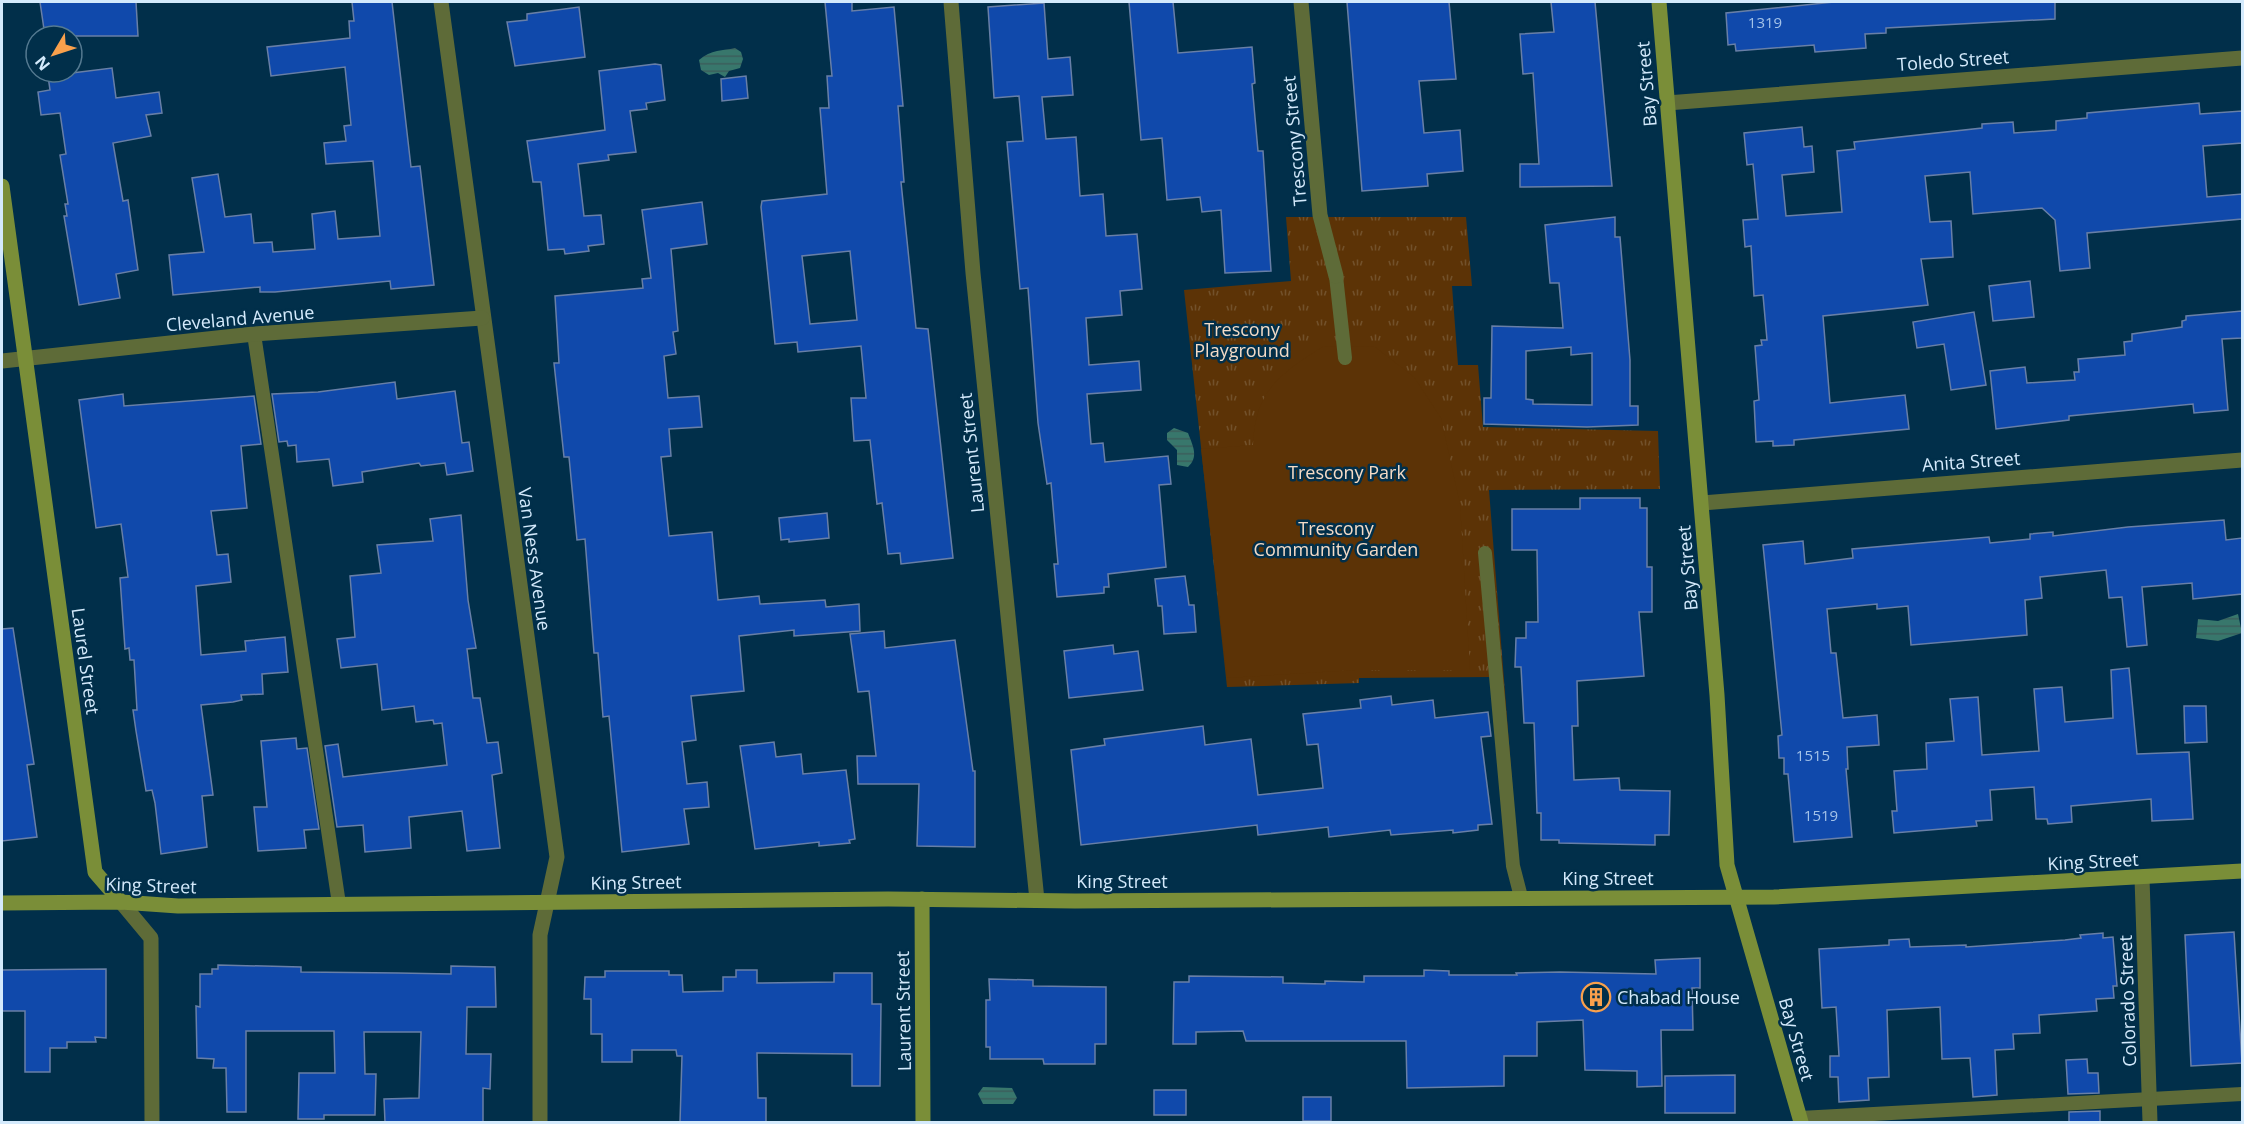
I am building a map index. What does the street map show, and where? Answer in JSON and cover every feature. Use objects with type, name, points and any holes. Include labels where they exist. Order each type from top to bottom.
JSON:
[{"type":"street","name":"Van Ness Avenue","points":[[441,2],[482,318],[557,857],[549,903],[540,935],[540,1122]]},
{"type":"street","name":"Laurent Street","points":[[951,2],[974,285],[1036,900]]},
{"type":"street","name":"Trescony Street","points":[[1301,2],[1320,215],[1336,276]]},
{"type":"street","name":"Bay Street","points":[[1659,2],[1719,714],[1727,865],[1800,1120]]},
{"type":"street","name":"Toledo Street","points":[[1666,103],[2242,58]]},
{"type":"street","name":"Laurel Street","points":[[2,186],[95,872],[151,938],[152,1122]]},
{"type":"street","name":"Cleveland Avenue","points":[[2,361],[254,334],[482,318]]},
{"type":"street","name":"Anita Street","points":[[1702,503],[2242,460]]},
{"type":"street","name":"King Street","points":[[2,903],[121,902],[178,906],[922,899],[1458,900],[1521,897],[1774,897],[2242,871]]},
{"type":"street","name":"Colorado Street","points":[[2142,878],[2150,1122]]},
{"type":"street","name":"Laurent Street","points":[[922,899],[923,1122]]},
{"type":"lane","points":[[1336,276],[1345,358]]},
{"type":"lane","points":[[254,334],[339,904]]},
{"type":"lane","points":[[1485,553],[1513,866],[1521,897]]},
{"type":"lane","points":[[1800,1120],[2149,1097],[2242,1094]]},
{"type":"green space","name":"Trescony Park","points":[[1286,217],[1466,217],[1472,286],[1452,286],[1458,365],[1478,365],[1483,427],[1658,431],[1660,489],[1489,490],[1518,857],[1491,677],[1359,678],[1359,683],[1227,687],[1184,290],[1291,281]]},
{"type":"green space","name":"Trescony Community Garden","points":[[1324,346],[1375,347],[1414,377],[1441,418],[1460,504],[1470,670],[1355,670],[1227,678],[1201,449],[1253,445],[1259,410],[1273,385],[1295,365]]},
{"type":"shaded area","points":[[735,48],[741,52],[743,59],[740,68],[729,71],[725,77],[718,73],[709,75],[701,70],[699,60],[704,56],[712,52]]},
{"type":"shaded area","points":[[1174,428],[1188,433],[1192,442],[1194,455],[1188,467],[1177,465],[1177,450],[1167,440],[1167,433]]},
{"type":"shaded area","points":[[2238,614],[2242,633],[2218,641],[2196,638],[2198,619],[2218,621]]},
{"type":"shaded area","points":[[983,1087],[1012,1088],[1017,1098],[1013,1104],[983,1104],[978,1094]]},
{"type":"building","points":[[40,2],[136,2],[138,36],[84,36],[84,24],[43,24]]},
{"type":"building","points":[[352,2],[392,2],[411,167],[420,166],[434,285],[391,289],[390,281],[275,292],[260,292],[260,287],[173,295],[169,255],[204,252],[192,178],[218,174],[225,217],[251,214],[254,243],[272,242],[273,252],[315,249],[312,214],[335,211],[338,239],[380,236],[373,161],[326,164],[324,143],[346,141],[344,126],[351,125],[345,67],[271,76],[267,47],[350,38],[349,21],[354,21]]},
{"type":"building","points":[[825,2],[852,2],[852,11],[894,7],[903,106],[898,106],[904,182],[901,182],[916,328],[928,329],[953,558],[901,564],[900,553],[888,554],[882,503],[877,504],[870,440],[854,441],[851,398],[866,398],[861,346],[798,352],[797,342],[775,344],[762,201],[827,194],[820,108],[829,108],[827,76],[832,76]],"holes":[[[850,251],[857,320],[810,324],[802,256]]]},
{"type":"building","points":[[1129,2],[1173,2],[1178,53],[1252,47],[1255,83],[1252,84],[1258,151],[1263,151],[1271,271],[1225,273],[1221,210],[1202,212],[1200,197],[1167,200],[1162,138],[1141,140]]},
{"type":"building","points":[[1347,2],[1449,2],[1456,79],[1419,81],[1424,133],[1460,130],[1463,171],[1427,174],[1428,186],[1362,191]]},
{"type":"building","points":[[1551,2],[1595,2],[1612,186],[1520,187],[1520,164],[1539,164],[1533,73],[1523,74],[1520,34],[1554,32]]},
{"type":"building","points":[[1834,2],[2055,2],[2055,19],[1886,28],[1886,33],[1865,34],[1866,48],[1815,52],[1814,45],[1736,51],[1735,44],[1728,45],[1726,13]]},
{"type":"building","points":[[1044,3],[1048,59],[1070,57],[1073,95],[1042,97],[1046,139],[1076,137],[1080,196],[1103,194],[1106,236],[1137,234],[1142,289],[1120,291],[1122,315],[1086,318],[1089,365],[1139,361],[1141,390],[1087,394],[1091,444],[1103,443],[1105,462],[1168,456],[1171,484],[1159,485],[1166,567],[1108,574],[1109,587],[1104,587],[1104,593],[1057,597],[1054,564],[1058,564],[1051,483],[1047,484],[1038,423],[1028,288],[1020,289],[1007,142],[1023,141],[1019,96],[994,98],[988,7]]},
{"type":"building","points":[[579,7],[585,57],[515,66],[507,22],[527,20],[527,14]]},
{"type":"building","points":[[661,65],[665,100],[646,103],[647,109],[630,111],[636,152],[608,155],[609,160],[578,164],[584,216],[601,215],[604,244],[588,246],[589,251],[565,254],[564,249],[548,250],[541,182],[533,182],[527,141],[605,130],[599,71]]},
{"type":"building","points":[[112,68],[116,98],[159,92],[162,113],[146,115],[151,136],[113,143],[123,201],[128,200],[138,270],[116,274],[120,298],[79,305],[64,216],[67,216],[65,204],[68,204],[60,155],[66,154],[60,113],[41,115],[38,92],[50,90],[49,84],[84,84],[84,72]]},
{"type":"building","points":[[746,76],[748,98],[722,101],[721,79]]},
{"type":"building","points":[[2199,103],[2200,114],[2242,111],[2242,143],[2203,146],[2207,197],[2242,194],[2242,219],[2087,233],[2090,268],[2060,271],[2055,220],[2042,208],[1973,214],[1970,172],[1925,176],[1930,222],[1951,221],[1953,257],[1921,259],[1928,305],[1823,316],[1830,403],[1905,395],[1909,429],[1794,440],[1794,445],[1773,446],[1773,441],[1756,442],[1754,401],[1759,400],[1755,346],[1762,345],[1761,340],[1767,340],[1763,295],[1754,296],[1751,246],[1745,247],[1743,220],[1758,219],[1753,164],[1747,165],[1744,133],[1802,127],[1804,147],[1812,146],[1814,172],[1782,175],[1786,216],[1842,212],[1837,151],[1855,149],[1854,142],[1982,128],[1982,124],[2013,122],[2014,133],[2056,130],[2056,121],[2087,118],[2087,113]]},
{"type":"building","points":[[702,202],[707,244],[671,249],[678,331],[673,332],[676,354],[664,356],[668,398],[699,396],[702,427],[669,429],[671,456],[661,457],[669,536],[712,532],[718,600],[759,596],[760,604],[825,600],[826,607],[859,604],[860,631],[794,636],[794,630],[739,636],[744,691],[691,696],[696,740],[682,742],[687,784],[707,782],[709,807],[684,809],[689,844],[622,852],[609,716],[603,717],[598,653],[594,653],[585,539],[577,540],[569,457],[564,457],[554,363],[559,363],[555,296],[643,288],[642,279],[651,278],[642,210]]},
{"type":"building","points":[[1615,217],[1615,237],[1620,237],[1630,360],[1630,406],[1638,406],[1638,425],[1587,427],[1484,424],[1484,398],[1491,398],[1492,326],[1563,328],[1559,283],[1550,283],[1545,225]],"holes":[[[1571,347],[1571,355],[1592,353],[1592,405],[1533,404],[1533,400],[1526,399],[1526,351]]]},
{"type":"building","points":[[2030,281],[2034,317],[1993,321],[1989,286]]},
{"type":"building","points":[[2242,311],[2242,338],[2222,339],[2228,410],[2194,413],[2193,404],[2069,416],[2069,420],[1996,429],[1990,371],[2025,367],[2027,383],[2075,380],[2074,372],[2079,372],[2078,359],[2125,355],[2124,342],[2132,341],[2132,334],[2182,327],[2182,321],[2186,320],[2186,316]]},
{"type":"building","points":[[1974,312],[1986,385],[1951,390],[1944,344],[1917,348],[1913,322]]},
{"type":"building","points":[[395,382],[397,399],[455,391],[462,443],[469,442],[473,471],[447,475],[445,463],[421,466],[419,463],[362,472],[363,482],[333,486],[329,459],[297,462],[296,445],[288,446],[287,441],[279,442],[272,394],[318,392]]},
{"type":"building","points":[[123,394],[124,406],[254,396],[261,444],[241,446],[247,508],[211,511],[217,555],[228,554],[231,582],[196,586],[201,655],[246,651],[245,641],[285,637],[288,672],[262,674],[263,694],[241,695],[242,700],[201,705],[213,795],[202,796],[207,847],[161,854],[155,803],[152,790],[146,791],[133,710],[137,710],[134,660],[130,660],[129,648],[125,649],[120,578],[128,577],[121,524],[96,528],[79,400]]},
{"type":"building","points":[[1580,498],[1640,498],[1640,508],[1647,508],[1647,567],[1652,567],[1652,612],[1639,612],[1644,676],[1577,681],[1578,726],[1572,726],[1574,780],[1619,778],[1620,790],[1670,791],[1669,835],[1655,835],[1655,845],[1559,843],[1559,840],[1541,840],[1541,813],[1537,813],[1534,723],[1524,723],[1521,667],[1515,667],[1516,638],[1526,638],[1526,622],[1538,622],[1537,550],[1512,550],[1512,509],[1580,509]]},
{"type":"building","points":[[827,513],[829,538],[789,542],[789,539],[781,540],[779,518]]},
{"type":"building","points":[[461,515],[468,600],[476,648],[467,649],[473,698],[480,698],[487,743],[498,742],[502,773],[492,775],[500,848],[467,851],[462,811],[409,817],[411,848],[365,852],[363,825],[337,827],[325,746],[338,744],[343,777],[447,765],[442,723],[434,724],[433,720],[416,722],[414,706],[382,710],[377,664],[341,668],[337,639],[355,637],[350,576],[381,573],[377,545],[433,541],[430,519]]},
{"type":"building","points":[[2224,520],[2226,540],[2242,538],[2242,594],[2193,599],[2192,583],[2142,587],[2147,645],[2127,647],[2122,597],[2109,598],[2106,570],[2040,577],[2042,598],[2025,600],[2027,635],[1911,645],[1908,606],[1877,609],[1877,604],[1827,609],[1831,653],[1836,653],[1843,718],[1877,715],[1879,745],[1847,747],[1848,769],[1846,769],[1852,837],[1794,842],[1788,774],[1784,774],[1784,758],[1779,758],[1778,736],[1782,735],[1763,545],[1803,541],[1805,564],[1853,558],[1852,549],[1989,537],[1990,543],[2030,539],[2030,534],[2053,532],[2053,536],[2128,527]]},
{"type":"building","points":[[1185,576],[1189,605],[1194,605],[1196,632],[1164,634],[1162,606],[1158,606],[1155,579]]},
{"type":"building","points":[[13,628],[34,764],[27,765],[37,837],[2,841],[2,629]]},
{"type":"building","points":[[884,631],[885,648],[955,640],[973,771],[975,771],[975,847],[917,846],[919,784],[858,784],[857,756],[876,756],[869,691],[858,692],[850,634]]},
{"type":"building","points":[[1113,645],[1114,654],[1138,651],[1143,690],[1069,698],[1064,651]]},
{"type":"building","points":[[2129,668],[2137,754],[2189,752],[2193,819],[2152,821],[2151,799],[2071,806],[2072,822],[2048,824],[2047,819],[2036,819],[2034,787],[1990,790],[1992,820],[1976,821],[1977,826],[1894,833],[1892,811],[1897,811],[1894,771],[1927,769],[1926,743],[1954,741],[1950,699],[1978,697],[1982,755],[2039,751],[2034,689],[2062,687],[2065,722],[2113,718],[2111,670]]},
{"type":"building","points":[[1391,696],[1392,705],[1433,700],[1435,718],[1488,712],[1491,736],[1481,737],[1492,824],[1478,825],[1478,830],[1453,833],[1453,830],[1391,835],[1390,830],[1329,837],[1328,827],[1258,835],[1257,825],[1081,845],[1071,750],[1105,745],[1104,739],[1203,726],[1205,745],[1251,739],[1258,795],[1323,788],[1318,744],[1307,745],[1303,714],[1361,708],[1360,700]]},
{"type":"building","points":[[2184,706],[2206,706],[2207,742],[2185,743]]},
{"type":"building","points":[[296,738],[297,749],[307,748],[319,829],[304,830],[306,848],[258,851],[254,807],[267,807],[261,741]]},
{"type":"building","points":[[774,742],[776,757],[801,754],[803,774],[846,770],[855,839],[849,840],[850,843],[819,846],[819,842],[755,849],[740,746]]},
{"type":"building","points":[[2234,932],[2242,1063],[2191,1066],[2185,935]]},
{"type":"building","points":[[2103,933],[2103,938],[2113,937],[2117,986],[2113,986],[2114,998],[2096,999],[2097,1011],[2039,1015],[2040,1033],[2013,1034],[2014,1049],[1995,1050],[1997,1095],[1973,1097],[1970,1058],[1942,1059],[1940,1007],[1887,1010],[1889,1077],[1868,1078],[1869,1100],[1839,1102],[1838,1077],[1830,1077],[1830,1056],[1839,1056],[1836,1007],[1822,1008],[1819,949],[1889,945],[1889,940],[1909,939],[1910,947],[1966,945],[1966,947],[2065,940],[2081,938],[2080,935]]},
{"type":"building","points":[[1700,958],[1700,988],[1692,988],[1693,1030],[1661,1030],[1662,1086],[1637,1087],[1637,1071],[1585,1070],[1583,1020],[1537,1022],[1537,1056],[1504,1056],[1504,1086],[1407,1088],[1406,1041],[1246,1041],[1243,1031],[1196,1032],[1196,1044],[1173,1044],[1174,982],[1189,982],[1189,976],[1283,977],[1283,983],[1325,984],[1325,981],[1364,982],[1364,976],[1424,976],[1424,970],[1449,971],[1449,975],[1517,975],[1516,973],[1560,972],[1656,974],[1655,960]]},
{"type":"building","points":[[218,965],[301,967],[301,972],[451,974],[451,966],[495,967],[496,1007],[467,1007],[466,1054],[491,1054],[490,1089],[483,1088],[483,1122],[385,1122],[384,1099],[419,1098],[421,1032],[364,1032],[365,1074],[376,1074],[375,1115],[324,1115],[324,1119],[298,1119],[299,1073],[335,1073],[334,1031],[246,1031],[246,1112],[227,1112],[226,1068],[213,1068],[214,1059],[197,1058],[196,1006],[200,1007],[200,974],[212,974],[212,969],[218,969]]},
{"type":"building","points":[[106,969],[106,1038],[95,1037],[96,1042],[67,1042],[67,1048],[50,1048],[50,1072],[25,1072],[25,1011],[2,1011],[2,970]]},
{"type":"building","points":[[736,970],[757,970],[757,983],[834,982],[834,973],[872,973],[872,1004],[881,1004],[880,1086],[852,1086],[852,1054],[757,1053],[758,1098],[766,1098],[766,1122],[680,1122],[682,1056],[677,1056],[676,1050],[632,1050],[632,1062],[602,1062],[602,1034],[591,1034],[591,999],[584,999],[585,977],[605,977],[605,971],[669,971],[669,975],[682,975],[683,992],[723,991],[723,977],[736,977]]},
{"type":"building","points":[[989,979],[1033,980],[1033,986],[1106,987],[1106,1044],[1095,1044],[1095,1064],[1044,1064],[1043,1059],[990,1059],[990,1047],[986,1047],[986,1000],[990,1000]]},
{"type":"building","points":[[2087,1059],[2088,1073],[2098,1073],[2099,1093],[2068,1094],[2066,1060]]},
{"type":"building","points":[[1735,1075],[1735,1113],[1665,1113],[1665,1076]]},
{"type":"building","points":[[1154,1090],[1186,1090],[1186,1115],[1154,1115]]},
{"type":"building","points":[[1303,1097],[1331,1097],[1331,1121],[1303,1121]]},
{"type":"building","points":[[2100,1111],[2100,1122],[2069,1122],[2069,1112]]},
{"type":"place","name":"Chabad House","points":[[1596,997]]},
{"type":"park label","name":"Trescony Playground","points":[[1242,339]]}]
